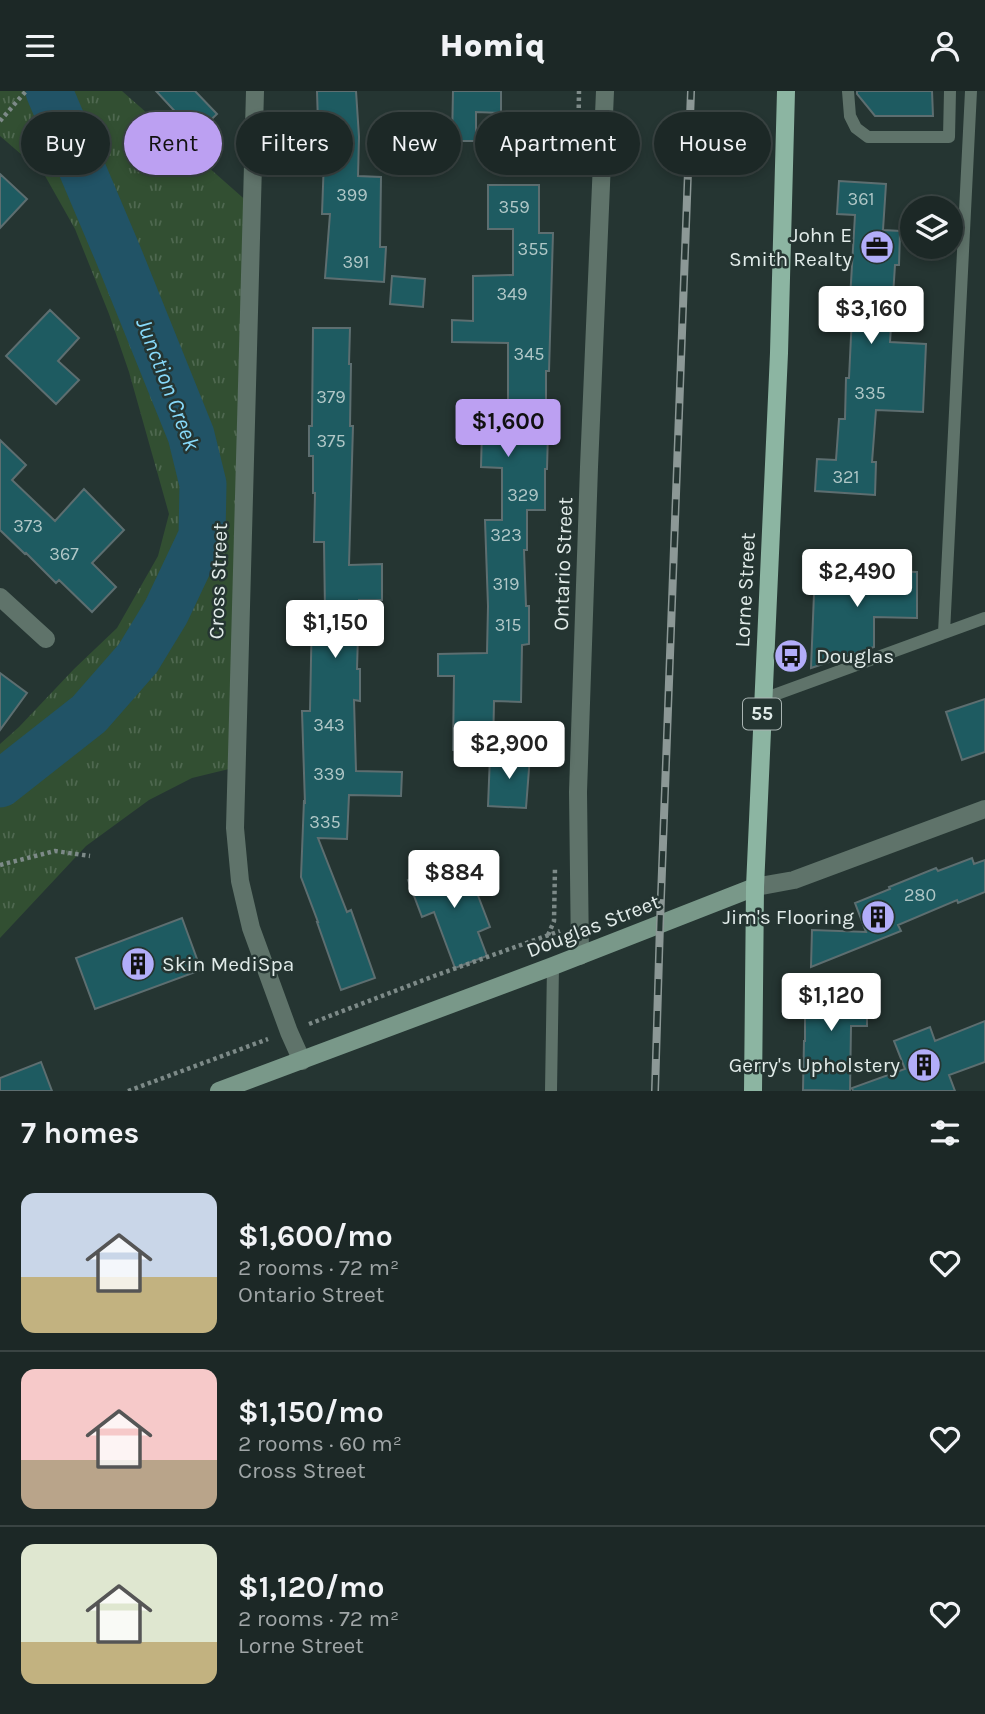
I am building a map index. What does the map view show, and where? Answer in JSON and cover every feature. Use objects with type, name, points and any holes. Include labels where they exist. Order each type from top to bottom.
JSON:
[{"type":"main road","name":"Lorne Street","points":[[753,1091],[755,887],[779,353],[786,91]]},
{"type":"main road","name":"Douglas Street","points":[[219,1091],[554,966],[755,887]]},
{"type":"street","name":"Cross Street","points":[[255,91],[235,828],[240,881],[250,928],[302,1061]]},
{"type":"street","name":"Ontario Street","points":[[580,956],[578,792],[605,91]]},
{"type":"street","points":[[0,597],[46,639]]},
{"type":"street","name":"Douglas Street","points":[[755,887],[794,880],[985,809]]},
{"type":"lane","points":[[848,91],[850,116],[856,128],[868,137],[949,137],[950,91]]},
{"type":"lane","points":[[944,633],[971,91]]},
{"type":"lane","points":[[763,699],[985,618]]},
{"type":"lane","points":[[551,1091],[554,966]]},
{"type":"path","points":[[0,120],[26,91]]},
{"type":"path","points":[[0,866],[55,851],[90,856]]},
{"type":"path","points":[[128,1091],[579,923]]},
{"type":"green space","points":[[0,91],[122,91],[146,112],[124,112],[124,175],[217,175],[250,204],[233,768],[192,778],[149,800],[86,846],[0,938],[0,744],[117,628],[158,556],[169,514],[129,372],[109,314],[75,229],[45,175],[110,175],[110,112],[21,112],[21,154],[0,136]]},
{"type":"building","points":[[156,91],[195,91],[215,112],[176,112]]},
{"type":"building","points":[[317,91],[356,91],[358,176],[381,177],[380,247],[386,247],[384,282],[325,278],[330,214],[322,214],[323,175],[353,175],[353,112],[318,112]]},
{"type":"building","points":[[453,91],[501,91],[501,112],[475,112],[475,141],[461,141],[461,112],[453,112]]},
{"type":"building","points":[[857,91],[932,91],[933,116],[875,116]]},
{"type":"building","points":[[0,174],[27,199],[0,228]]},
{"type":"building","points":[[839,181],[886,184],[883,230],[900,231],[890,342],[926,344],[923,412],[876,410],[872,462],[876,462],[875,495],[815,491],[817,459],[836,460],[839,419],[845,419],[846,378],[849,378],[852,316],[849,316],[855,215],[837,214]]},
{"type":"building","points":[[488,185],[539,185],[539,233],[553,233],[549,371],[546,371],[548,432],[545,510],[527,510],[527,550],[524,550],[529,644],[522,645],[521,702],[494,701],[493,751],[453,750],[454,676],[438,676],[438,654],[487,653],[485,520],[502,520],[502,468],[481,467],[482,430],[508,431],[508,343],[452,342],[452,320],[473,321],[473,276],[513,275],[513,229],[488,229]]},
{"type":"building","points":[[392,276],[425,279],[423,307],[390,304]]},
{"type":"building","points":[[50,310],[79,338],[58,361],[79,380],[56,404],[6,356]]},
{"type":"building","points":[[313,328],[350,328],[350,426],[353,426],[349,565],[382,564],[382,600],[359,600],[357,669],[360,669],[360,701],[354,700],[356,771],[402,772],[401,796],[349,795],[347,839],[318,838],[347,912],[351,910],[375,978],[341,990],[301,877],[304,800],[305,804],[302,711],[310,711],[312,611],[325,611],[324,542],[314,542],[313,456],[309,456]]},
{"type":"building","points":[[0,440],[26,465],[12,480],[55,521],[84,489],[124,530],[92,563],[116,587],[92,612],[59,580],[56,583],[0,530]]},
{"type":"building","points":[[815,569],[917,572],[917,618],[874,617],[874,647],[811,668]]},
{"type":"building","points":[[0,673],[27,693],[0,730]]},
{"type":"building","points":[[985,699],[985,752],[962,760],[946,712]]},
{"type":"building","points":[[490,756],[530,756],[526,808],[488,806]]},
{"type":"building","points":[[972,858],[974,864],[985,860],[985,892],[958,903],[957,900],[898,925],[901,931],[811,967],[812,930],[866,932],[855,903],[936,868],[938,871]]},
{"type":"building","points":[[464,859],[490,927],[478,932],[487,956],[455,968],[434,912],[422,917],[408,880]]},
{"type":"building","name":"Skin MediSpa","points":[[182,918],[201,970],[95,1009],[76,958]]},
{"type":"building","points":[[805,982],[867,982],[867,1026],[851,1026],[850,1091],[803,1090]]},
{"type":"building","points":[[985,1021],[985,1062],[949,1075],[955,1091],[853,1091],[852,1088],[905,1069],[894,1041],[930,1027],[935,1041]]},
{"type":"building","points":[[41,1062],[52,1091],[0,1091],[0,1078]]},
{"type":"waterway","name":"Junction Creek","points":[[0,784],[89,714],[138,658],[166,612],[202,536],[203,484],[191,435],[49,91]]},
{"type":"railway","points":[[655,1091],[691,91]]},
{"type":"place","name":"John E Smith Realty","points":[[877,247]]},
{"type":"place","name":"Douglas","points":[[791,656]]},
{"type":"place","name":"Jim's Flooring","points":[[878,917]]},
{"type":"place","name":"Skin MediSpa","points":[[138,964]]},
{"type":"place","name":"Gerry's Upholstery","points":[[924,1065]]}]
